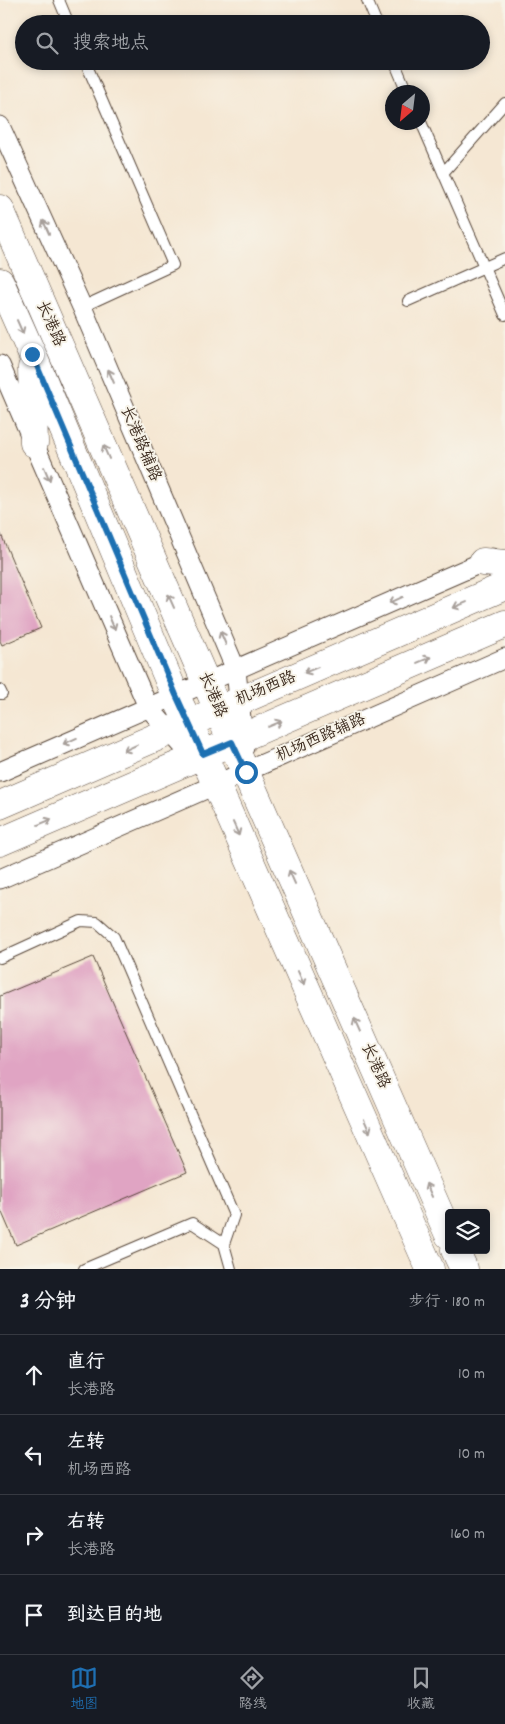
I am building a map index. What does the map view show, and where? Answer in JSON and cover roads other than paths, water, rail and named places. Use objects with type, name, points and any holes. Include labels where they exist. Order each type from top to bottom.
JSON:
[{"type":"main road","name":"长港路","points":[[0,209],[206,682],[229,705],[246,772],[445,1226]]},
{"type":"main road","name":"长港路","points":[[0,282],[176,695],[179,727],[216,784],[430,1269]]},
{"type":"main road","points":[[32,354],[34,443]]},
{"type":"main road","name":"机场西路","points":[[0,805],[505,586]]},
{"type":"main road","points":[[0,842],[505,624]]},
{"type":"main road","points":[[458,1254],[464,1269]]},
{"type":"street","name":"长港路辅路","points":[[0,126],[82,307],[236,670],[229,705]]},
{"type":"street","points":[[0,367],[148,707],[179,727]]},
{"type":"street","points":[[0,772],[206,682],[498,560]]},
{"type":"street","name":"机场西路辅路","points":[[0,878],[505,658]]},
{"type":"lane","points":[[59,0],[65,15]]},
{"type":"lane","points":[[367,0],[374,15]]},
{"type":"lane","points":[[82,307],[173,265],[89,70]]},
{"type":"lane","points":[[398,70],[405,85]]},
{"type":"lane","points":[[442,173],[505,103]]},
{"type":"lane","points":[[423,130],[505,315]]},
{"type":"lane","points":[[408,301],[505,258]]},
{"type":"lane","points":[[0,690],[2,694],[0,694]]},
{"type":"lane","points":[[0,958],[81,921],[97,922],[114,937],[234,1215],[224,1244],[232,1269]]},
{"type":"lane","points":[[84,1269],[192,1223],[224,1244]]}]
